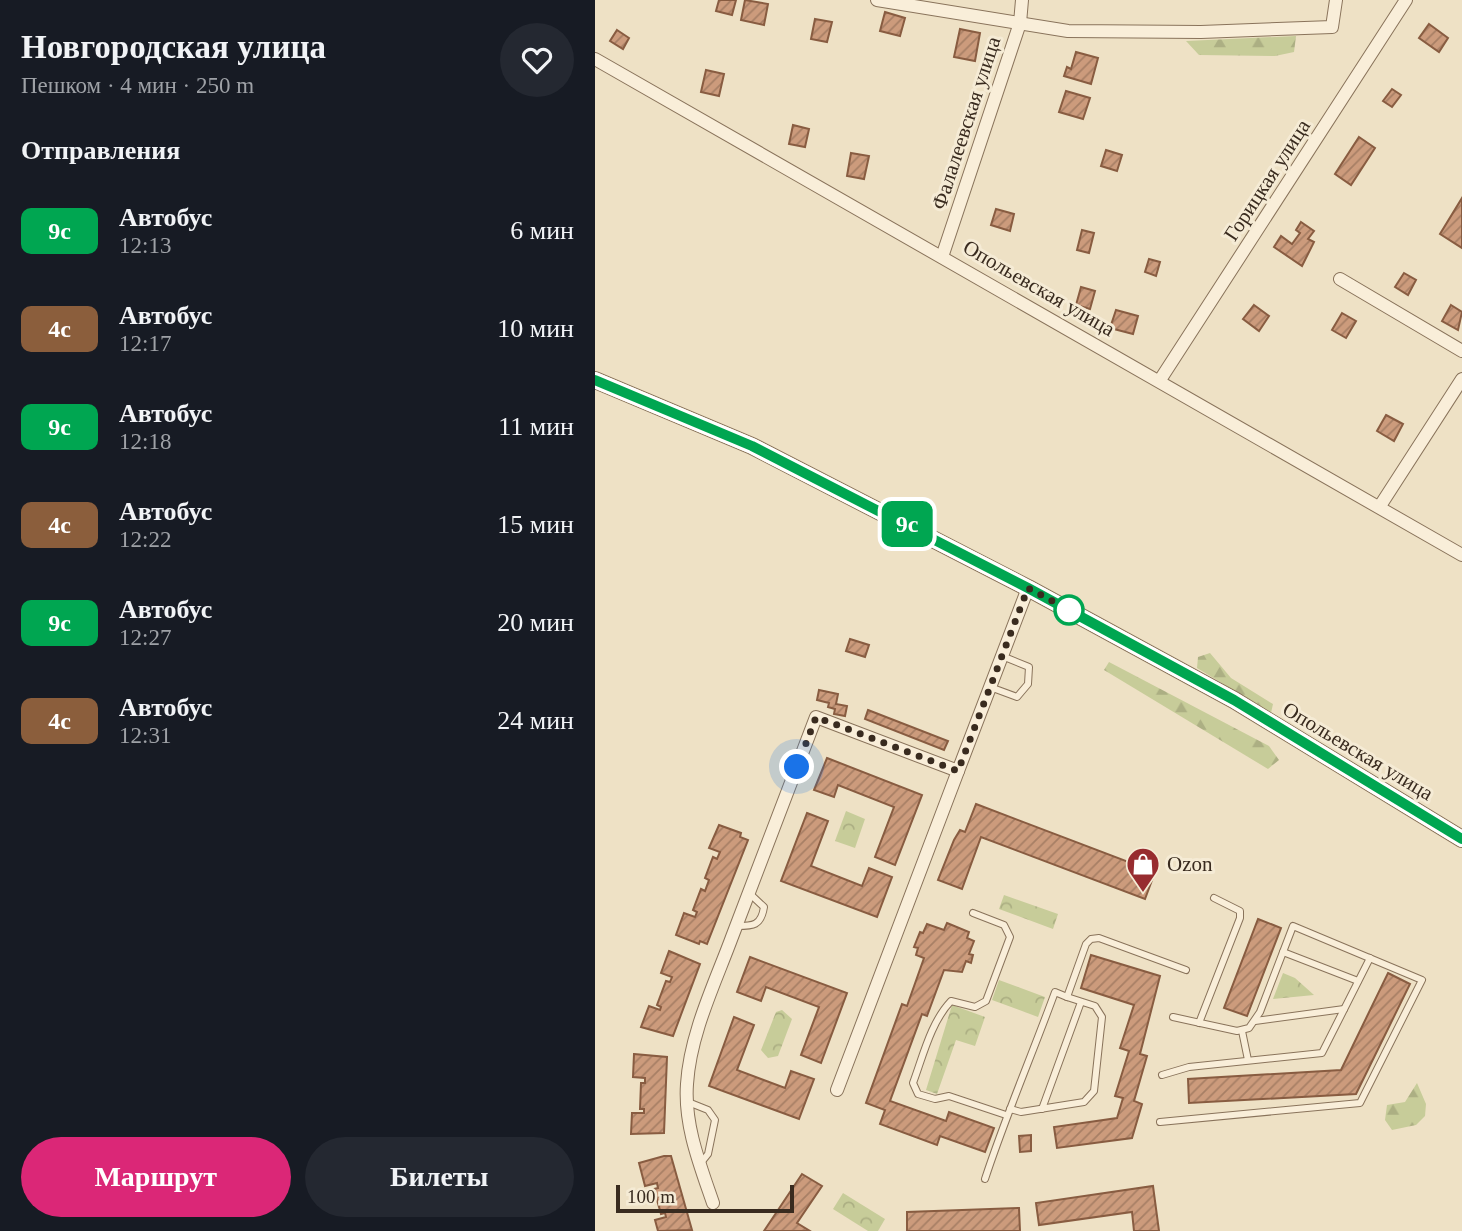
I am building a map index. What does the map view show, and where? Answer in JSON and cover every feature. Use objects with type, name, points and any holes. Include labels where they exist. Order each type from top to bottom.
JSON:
[{"type":"street","points":[[877,0],[1067,31],[1121,32],[1332,27],[1335,0]]},
{"type":"street","name":"Фалалеевская улица","points":[[942,257],[1020,23],[1022,0]]},
{"type":"street","name":"Горицкая улица","points":[[1160,380],[1406,0]]},
{"type":"street","name":"Опольевская улица","points":[[595,59],[1462,555]]},
{"type":"street","points":[[1340,279],[1462,351]]},
{"type":"street","points":[[1380,506],[1462,379]]},
{"type":"street","name":"Опольевская улица","points":[[595,380],[752,446],[1028,588],[1234,700],[1462,839]]},
{"type":"street","points":[[837,1090],[1028,588]]},
{"type":"street","points":[[713,1203],[700,1164],[688,1102],[687,1085],[696,1040],[816,717],[958,771]]},
{"type":"lane","points":[[990,687],[1017,697],[1028,684],[1029,667],[1002,656]]},
{"type":"lane","points":[[737,926],[757,925],[762,916],[764,907],[749,892]]},
{"type":"lane","points":[[1199,1023],[1240,918],[1240,911],[1235,907],[1214,898]]},
{"type":"lane","points":[[973,914],[1004,925],[1010,936],[986,1001],[975,1007],[958,1001],[951,1001],[947,1005],[932,1030],[913,1083],[914,1090],[935,1099],[949,1096],[1008,1112],[1084,1102],[1094,1091],[1102,1017],[1100,1010],[1055,992],[1017,1097],[1008,1112],[985,1179]]},
{"type":"lane","points":[[1160,1122],[1360,1103],[1422,980],[1293,926],[1255,1021]]},
{"type":"lane","points":[[1067,997],[1086,944],[1091,939],[1099,939],[1186,970]]},
{"type":"lane","points":[[1283,952],[1358,981]]},
{"type":"lane","points":[[1162,1075],[1189,1067],[1321,1053],[1370,958]]},
{"type":"lane","points":[[1042,1109],[1081,1002]]},
{"type":"lane","points":[[1173,1017],[1242,1031],[1255,1021],[1344,1009]]},
{"type":"lane","points":[[1242,1031],[1248,1060]]},
{"type":"lane","points":[[688,1102],[708,1110],[715,1120],[708,1154],[700,1164]]},
{"type":"green space","points":[[1296,36],[1294,52],[1275,56],[1199,55],[1186,41]]},
{"type":"green space","points":[[1210,653],[1231,678],[1273,704],[1271,713],[1197,668],[1198,657]]},
{"type":"green space","points":[[1109,662],[1269,746],[1279,760],[1268,769],[1104,670]]},
{"type":"green space","points":[[846,811],[865,819],[855,848],[835,841]]},
{"type":"green space","points":[[1004,895],[1058,914],[1053,929],[999,909]]},
{"type":"green space","points":[[1283,973],[1295,978],[1314,995],[1273,999]]},
{"type":"green space","points":[[999,980],[1045,997],[1038,1017],[992,1000]]},
{"type":"green space","points":[[952,1005],[985,1017],[975,1046],[956,1040],[937,1094],[926,1090]]},
{"type":"green space","points":[[782,1010],[792,1019],[778,1056],[768,1058],[761,1050],[776,1012]]},
{"type":"green space","points":[[1417,1083],[1426,1104],[1425,1116],[1416,1125],[1392,1130],[1385,1120],[1387,1105],[1405,1102]]},
{"type":"green space","points":[[843,1193],[885,1219],[878,1231],[868,1231],[833,1209]]},
{"type":"building","points":[[719,0],[736,0],[732,15],[716,11]]},
{"type":"building","points":[[745,0],[768,4],[764,25],[741,20]]},
{"type":"building","points":[[885,12],[905,18],[900,36],[880,31]]},
{"type":"building","points":[[815,19],[832,22],[827,42],[811,39]]},
{"type":"building","points":[[1429,24],[1448,38],[1439,52],[1419,38]]},
{"type":"building","points":[[960,29],[980,33],[975,61],[954,57]]},
{"type":"building","points":[[617,30],[629,38],[623,49],[610,41]]},
{"type":"building","points":[[1076,52],[1098,58],[1091,84],[1064,76],[1067,67],[1071,69]]},
{"type":"building","points":[[706,70],[724,74],[719,96],[701,92]]},
{"type":"building","points":[[1392,89],[1401,95],[1392,107],[1383,101]]},
{"type":"building","points":[[1066,91],[1090,98],[1083,119],[1059,112]]},
{"type":"building","points":[[793,125],[809,129],[805,147],[789,144]]},
{"type":"building","points":[[1359,137],[1375,148],[1351,185],[1335,174]]},
{"type":"building","points":[[1106,150],[1122,155],[1117,171],[1101,166]]},
{"type":"building","points":[[851,153],[869,156],[864,179],[847,176]]},
{"type":"building","points":[[1462,198],[1462,248],[1440,234]]},
{"type":"building","points":[[996,209],[1014,214],[1010,231],[991,225]]},
{"type":"building","points":[[1301,222],[1314,231],[1308,239],[1314,242],[1302,266],[1274,247],[1281,236],[1292,244],[1300,233],[1296,230]]},
{"type":"building","points":[[1082,230],[1094,233],[1089,253],[1077,250]]},
{"type":"building","points":[[1149,259],[1160,262],[1156,276],[1145,272]]},
{"type":"building","points":[[1404,273],[1416,280],[1408,295],[1395,287]]},
{"type":"building","points":[[1081,287],[1095,291],[1090,309],[1076,305]]},
{"type":"building","points":[[1254,305],[1269,316],[1259,331],[1243,319]]},
{"type":"building","points":[[1451,305],[1462,312],[1458,330],[1442,321]]},
{"type":"building","points":[[1116,310],[1138,316],[1133,334],[1110,328]]},
{"type":"building","points":[[1342,313],[1356,321],[1346,338],[1332,330]]},
{"type":"building","points":[[1386,415],[1403,424],[1394,441],[1377,431]]},
{"type":"building","points":[[850,639],[869,645],[865,657],[846,651]]},
{"type":"building","points":[[819,690],[838,694],[836,704],[847,706],[845,716],[834,714],[835,709],[828,707],[829,703],[817,700]]},
{"type":"building","points":[[868,710],[948,741],[944,750],[865,719]]},
{"type":"building","points":[[827,758],[922,795],[895,865],[875,857],[894,807],[838,785],[834,797],[814,790]]},
{"type":"building","points":[[976,804],[1155,872],[1145,899],[981,837],[962,889],[938,880],[954,840],[960,830],[965,832]]},
{"type":"building","points":[[807,813],[828,821],[811,866],[862,886],[869,868],[892,877],[877,917],[781,881]]},
{"type":"building","points":[[719,825],[741,833],[740,837],[748,840],[707,944],[700,941],[699,944],[676,935],[684,913],[695,917],[697,912],[693,910],[701,889],[705,891],[709,880],[705,878],[713,857],[717,859],[720,852],[709,848]]},
{"type":"building","points":[[1258,919],[1281,928],[1247,1016],[1224,1008]]},
{"type":"building","points":[[947,923],[969,932],[967,938],[974,941],[969,954],[973,955],[971,963],[966,961],[962,972],[944,970],[927,1016],[922,1014],[890,1101],[946,1121],[949,1112],[994,1128],[985,1152],[940,1136],[937,1145],[880,1124],[885,1110],[866,1103],[902,1004],[907,1006],[924,958],[916,955],[918,948],[914,947],[920,932],[923,933],[927,924],[944,930]]},
{"type":"building","points":[[669,951],[700,964],[673,1036],[641,1027],[649,1006],[660,1010],[661,1007],[657,1005],[666,981],[670,982],[672,977],[661,973]]},
{"type":"building","points":[[1091,955],[1160,976],[1140,1054],[1147,1056],[1134,1101],[1142,1104],[1132,1138],[1057,1148],[1054,1127],[1117,1118],[1123,1098],[1115,1096],[1129,1051],[1120,1048],[1134,1005],[1081,988]]},
{"type":"building","points":[[750,957],[847,993],[821,1063],[801,1055],[819,1007],[766,987],[761,1001],[737,992]]},
{"type":"building","points":[[1388,973],[1410,984],[1356,1094],[1189,1103],[1188,1079],[1341,1070]]},
{"type":"building","points":[[734,1017],[754,1025],[737,1070],[785,1088],[791,1071],[814,1079],[799,1119],[709,1086]]},
{"type":"building","points":[[634,1054],[667,1057],[664,1133],[631,1134],[632,1113],[644,1113],[644,1109],[640,1109],[641,1083],[645,1083],[645,1078],[633,1077]]},
{"type":"building","points":[[1031,1135],[1031,1151],[1020,1152],[1019,1136]]},
{"type":"building","points":[[671,1156],[692,1230],[658,1231],[655,1220],[666,1217],[665,1213],[661,1214],[654,1189],[658,1188],[657,1183],[645,1186],[639,1163]]},
{"type":"building","points":[[802,1174],[822,1186],[797,1223],[810,1231],[764,1231]]},
{"type":"building","points":[[1153,1186],[1159,1231],[1134,1231],[1132,1212],[1039,1225],[1036,1203]]},
{"type":"building","points":[[1019,1208],[1020,1231],[907,1231],[907,1212]]},
{"type":"bus line","name":"9с","points":[[595,380],[752,446],[1028,588],[1234,700],[1462,839]]},
{"type":"place","name":"Ozon","points":[[1143,894]]},
{"type":"route","points":[[797,767],[816,717],[958,771],[1028,588],[1069,610]]}]
